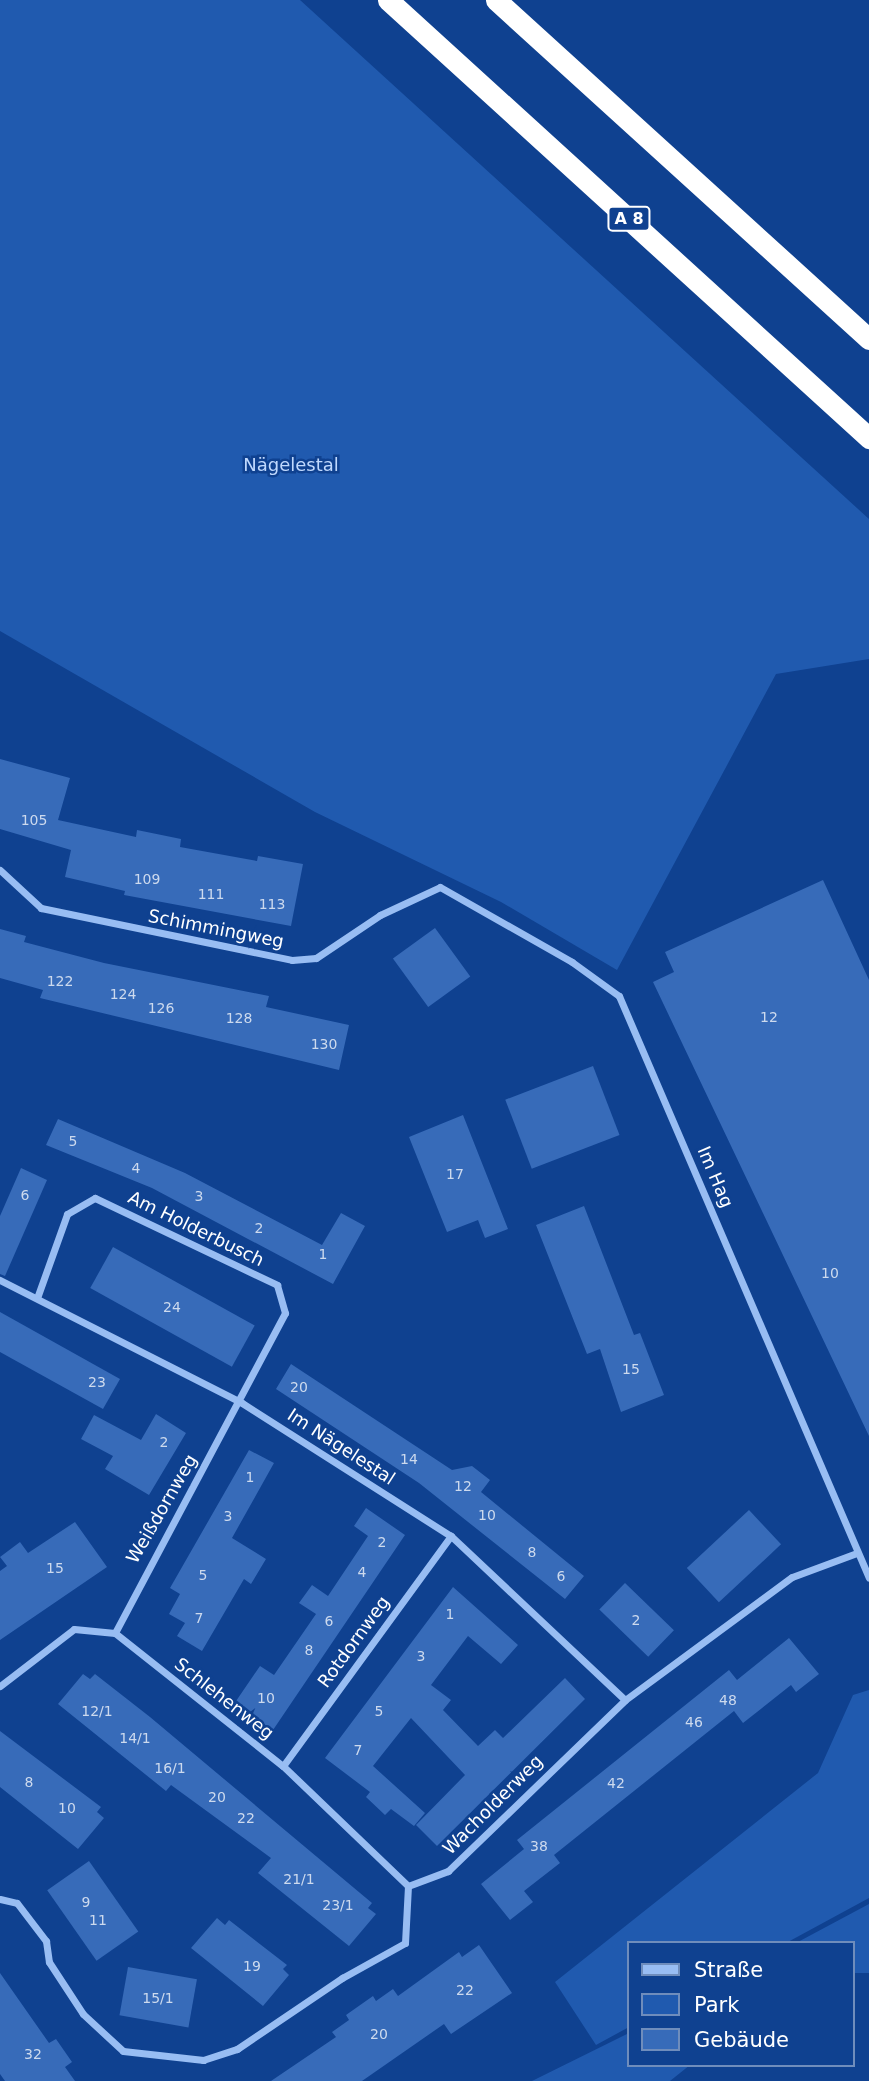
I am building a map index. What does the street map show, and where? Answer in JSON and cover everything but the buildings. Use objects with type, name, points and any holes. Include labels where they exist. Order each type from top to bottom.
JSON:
[{"type":"highway","name":"A 8","points":[[388,0],[869,438]]},
{"type":"highway","points":[[496,0],[869,339]]},
{"type":"street","name":"Schimmingweg","points":[[0,870],[41,908],[292,960],[316,958],[380,915],[427,896]]},
{"type":"street","name":"Im Hag","points":[[427,896],[440,887],[572,961],[619,996],[869,1578]]},
{"type":"street","name":"Am Holderbusch","points":[[37,1298],[67,1214],[95,1198],[277,1285],[285,1313],[242,1403]]},
{"type":"street","name":"Im Nägelestal","points":[[0,1280],[242,1403],[451,1536],[625,1700]]},
{"type":"street","name":"Weißdornweg","points":[[115,1633],[151,1557],[242,1403]]},
{"type":"street","name":"Rotdornweg","points":[[283,1766],[451,1536]]},
{"type":"street","name":"Wacholderweg","points":[[408,1886],[448,1871],[625,1700],[792,1577],[857,1553]]},
{"type":"street","points":[[0,1686],[74,1629],[115,1633]]},
{"type":"street","name":"Schlehenweg","points":[[115,1633],[283,1766],[408,1886]]},
{"type":"street","points":[[0,1899],[17,1903],[46,1941],[50,1962],[83,2014],[123,2051],[203,2060],[237,2049],[342,1978],[405,1943],[408,1886]]},
{"type":"green space","name":"Nägelestal","points":[[0,0],[300,0],[869,519],[869,659],[776,674],[617,970],[501,902],[315,812],[0,631]]},
{"type":"green space","points":[[869,1690],[869,1898],[790,1941],[628,1941],[628,2028],[596,2045],[555,1982],[818,1773],[853,1695]]},
{"type":"green space","points":[[869,1904],[869,1973],[855,1973],[855,1941],[800,1941]]},
{"type":"green space","points":[[628,2033],[628,2067],[688,2067],[670,2081],[532,2081]]}]
